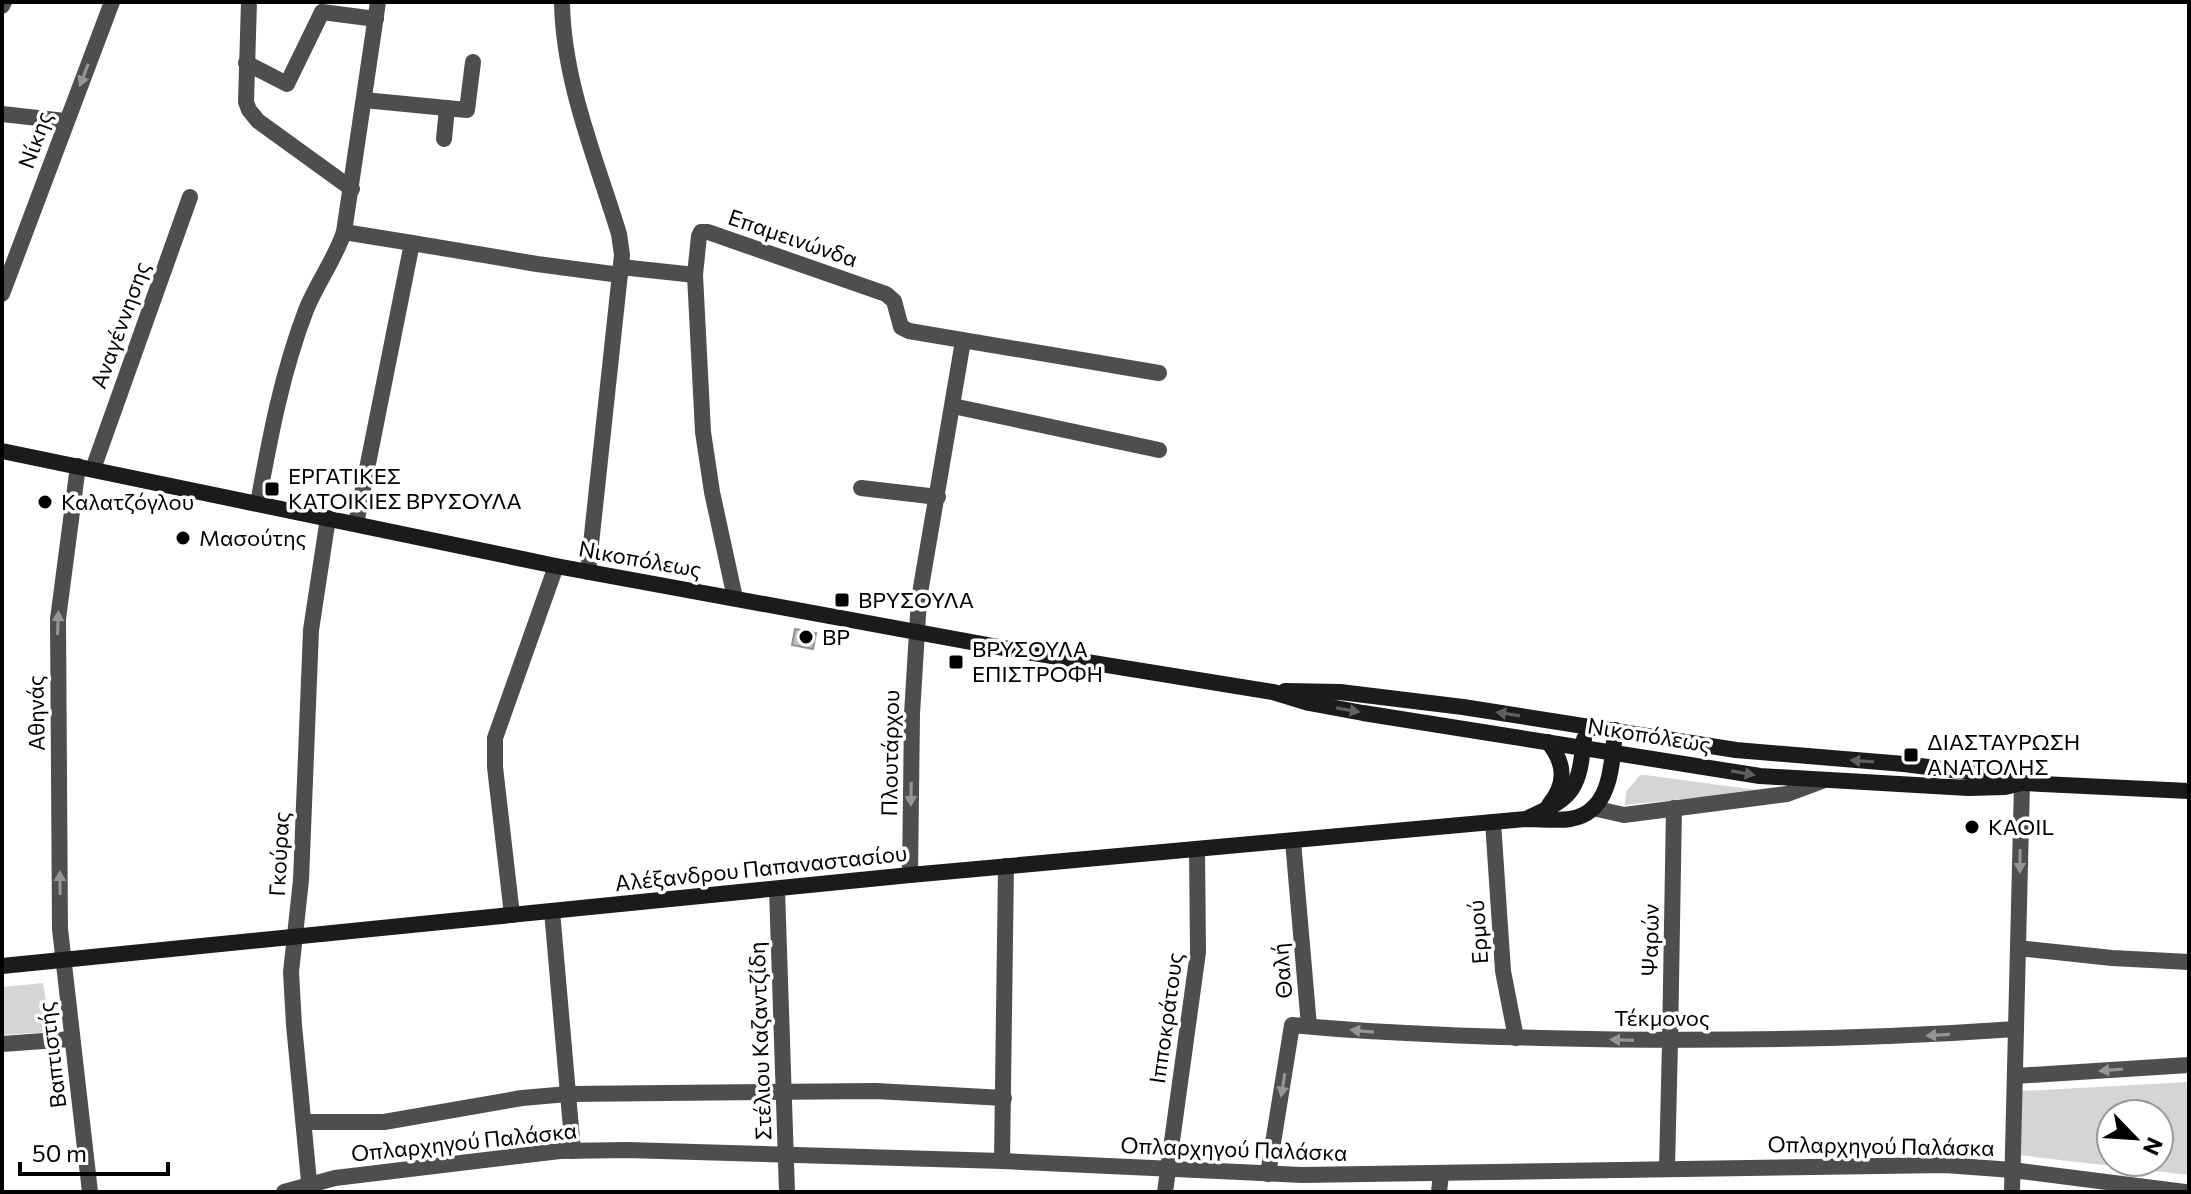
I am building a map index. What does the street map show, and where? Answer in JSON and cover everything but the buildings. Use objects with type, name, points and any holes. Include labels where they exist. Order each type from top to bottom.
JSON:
[{"type":"main road","name":"Νικοπόλεως","points":[[2,451],[556,566],[916,632],[1273,692],[1309,703],[1760,776],[1968,788],[2005,787],[2022,783]]},
{"type":"main road","name":"Νικοπόλεως","points":[[1273,692],[1340,692],[1586,725],[1736,750],[1904,764],[2022,783],[2189,791]]},
{"type":"main road","name":"Αλέξανδρου Παπαναστασίου","points":[[1526,819],[1571,793],[1581,774],[1586,725]]},
{"type":"main road","points":[[1593,808],[1605,792],[1610,778],[1615,730]]},
{"type":"main road","points":[[1543,811],[1557,796],[1563,779],[1560,760],[1548,742]]},
{"type":"main road","name":"Αλέξανδρου Παπαναστασίου","points":[[2,966],[1006,866],[1526,819],[1572,819],[1593,808]]},
{"type":"street","name":"Νίκης","points":[[2,294],[112,2]]},
{"type":"street","points":[[249,2],[246,102],[252,114],[352,189]]},
{"type":"street","points":[[562,2],[562,35],[569,69],[619,234],[621,271],[588,572]]},
{"type":"street","points":[[246,63],[287,84],[322,12],[377,10],[344,232],[334,258],[315,289],[291,352],[258,503]]},
{"type":"street","points":[[364,100],[467,110],[473,62]]},
{"type":"street","points":[[444,139],[447,108]]},
{"type":"street","points":[[2,114],[65,121]]},
{"type":"street","name":"Αναγέννησης","points":[[85,468],[190,197]]},
{"type":"street","points":[[344,232],[621,271],[695,275],[707,462],[735,598]]},
{"type":"street","name":"Επαμεινώνδα","points":[[695,275],[699,236],[701,232],[708,232],[886,294],[894,301],[901,327],[963,341]]},
{"type":"street","points":[[356,524],[412,243]]},
{"type":"street","points":[[963,341],[1159,373]]},
{"type":"street","name":"Πλουτάρχου","points":[[910,875],[916,632],[921,585],[963,341]]},
{"type":"street","points":[[953,406],[1159,450]]},
{"type":"street","name":"Αθηνάς","points":[[63,961],[60,929],[58,619],[85,468]]},
{"type":"street","points":[[861,488],[938,497]]},
{"type":"street","name":"Γκούρας","points":[[310,1188],[292,998],[294,937],[301,880],[311,630],[328,518]]},
{"type":"street","points":[[512,915],[495,767],[495,738],[556,566]]},
{"type":"street","points":[[1593,808],[1624,815],[1787,794],[1822,781]]},
{"type":"street","points":[[2012,1192],[2022,783]]},
{"type":"street","name":"Ψαρών","points":[[1667,1168],[1674,808]]},
{"type":"street","name":"Ερμού","points":[[1493,822],[1503,971],[1516,1038]]},
{"type":"street","name":"Θαλή","points":[[1268,1174],[1292,1025],[1309,1026],[1293,841]]},
{"type":"street","name":"Ιπποκράτους","points":[[1165,1192],[1198,952],[1197,849]]},
{"type":"street","points":[[1002,1161],[1006,866]]},
{"type":"street","name":"Στέλιου Καζαντζίδη","points":[[777,889],[787,1192]]},
{"type":"street","points":[[552,911],[573,1151]]},
{"type":"street","points":[[2018,948],[2189,962]]},
{"type":"street","name":"Βαπτιστής","points":[[63,961],[90,1192]]},
{"type":"street","name":"Τέκμονος","points":[[1309,1026],[1438,1036],[1670,1042],[1881,1037],[2016,1029]]},
{"type":"street","points":[[2,1044],[72,1039]]},
{"type":"street","points":[[2015,1076],[2189,1065]]},
{"type":"street","name":"Οπλαρχηγού Παλάσκα","points":[[304,1122],[384,1122],[522,1098],[568,1094],[917,1092],[1004,1098]]},
{"type":"street","name":"Οπλαρχηγού Παλάσκα","points":[[284,1192],[539,1153],[573,1151],[1002,1161],[1268,1174],[1945,1165],[2012,1170],[2185,1192]]},
{"type":"street","points":[[1439,1192],[1441,1174]]},
{"type":"shaded area","points":[[1640,775],[1764,791],[1625,805],[1626,792]]},
{"type":"shaded area","points":[[43,983],[51,1032],[2,1035],[2,987]]},
{"type":"shaded area","points":[[2189,1082],[2189,1175],[2175,1173],[2175,1098],[2095,1098],[2095,1164],[2018,1155],[2021,1091]]},
{"type":"place","name":"ΕΡΓΑΤΙΚΕΣ ΚΑΤΟΙΚΙΕΣ ΒΡΥΣΟΥΛΑ","points":[[272,489]]},
{"type":"place","name":"Καλατζόγλου","points":[[45,502]]},
{"type":"place","name":"Μασούτης","points":[[183,538]]},
{"type":"place","name":"ΒΡΥΣΟΥΛΑ","points":[[842,600]]},
{"type":"place","name":"BP","points":[[806,637]]},
{"type":"place","name":"ΒΡΥΣΟΥΛΑ ΕΠΙΣΤΡΟΦΗ","points":[[956,662]]},
{"type":"place","name":"ΔΙΑΣΤΑΥΡΩΣΗ ΑΝΑΤΟΛΗΣ","points":[[1911,755]]},
{"type":"place","name":"KAOIL","points":[[1972,827]]}]
